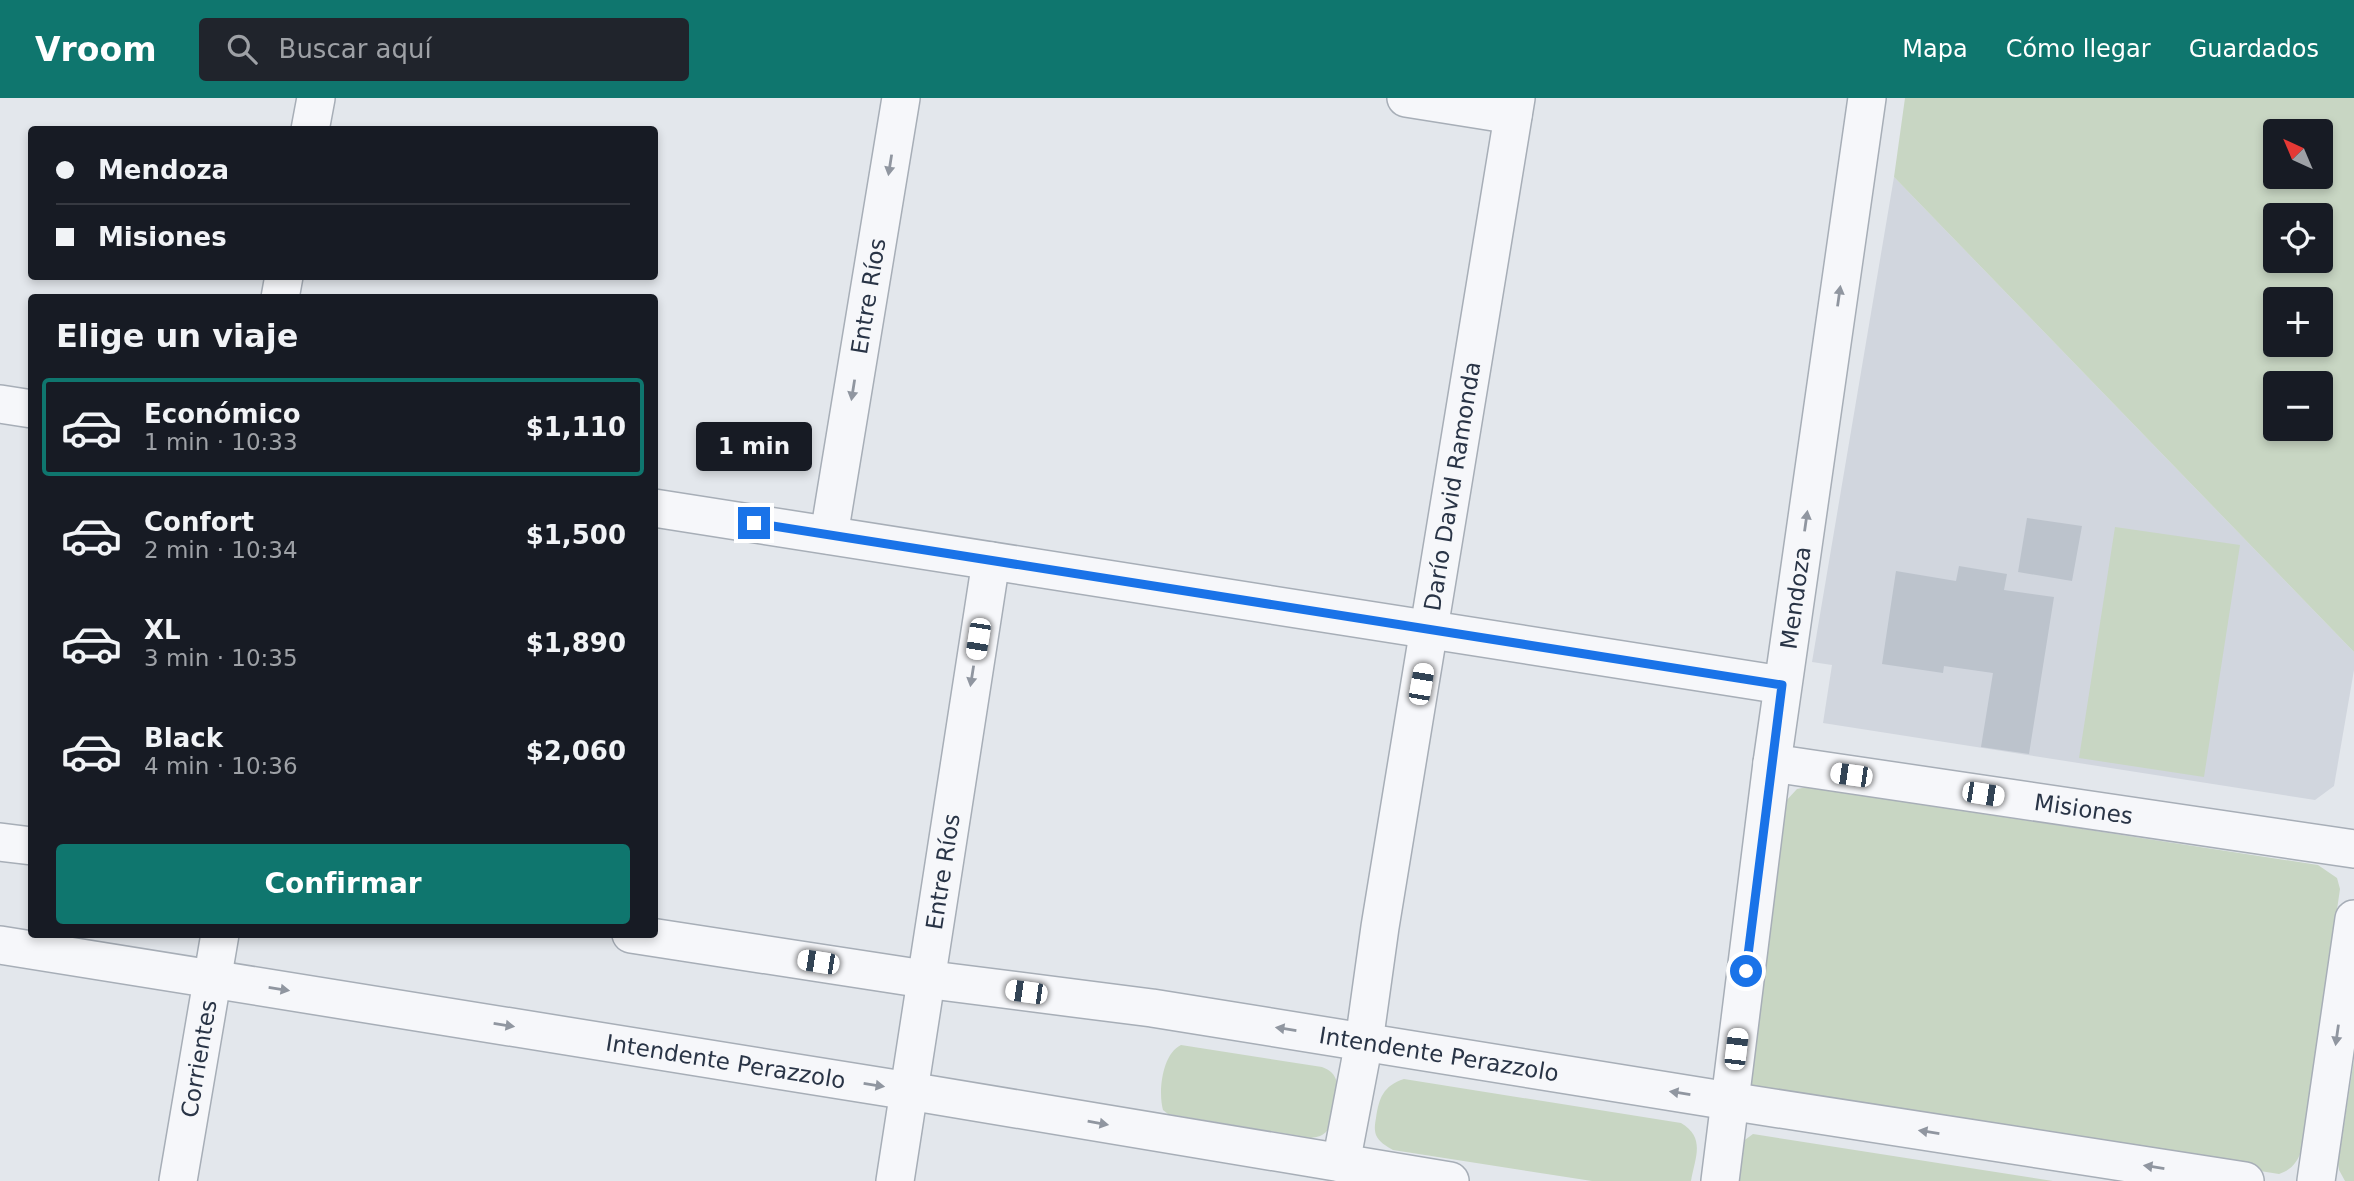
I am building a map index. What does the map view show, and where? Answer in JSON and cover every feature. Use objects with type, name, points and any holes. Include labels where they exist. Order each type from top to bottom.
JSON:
[{"type":"street","points":[[311,126],[316,98]]},
{"type":"street","name":"Entre Ríos","points":[[829,535],[901,98]]},
{"type":"street","points":[[1406,98],[1514,106]]},
{"type":"street","name":"Mendoza","points":[[1720,1181],[1782,685],[1867,98]]},
{"type":"street","name":"Darío David Ramonda","points":[[1341,1163],[1364,1042],[1380,927],[1514,106]]},
{"type":"street","points":[[0,404],[28,408]]},
{"type":"street","points":[[658,509],[1782,685]]},
{"type":"street","name":"Entre Ríos","points":[[895,1181],[991,561]]},
{"type":"street","name":"Misiones","points":[[1772,763],[2354,849]]},
{"type":"street","points":[[0,842],[28,846]]},
{"type":"street","points":[[2316,1181],[2354,919]]},
{"type":"street","name":"Corrientes","points":[[178,1181],[219,938]]},
{"type":"street","name":"Intendente Perazzolo","points":[[657,938],[925,979],[1152,1008],[2245,1181]]},
{"type":"street","name":"Intendente Perazzolo","points":[[0,945],[1450,1181]]},
{"type":"shaded area","points":[[1894,177],[2354,652],[2354,670],[2334,786],[2315,800],[1823,723],[1832,665],[1812,662]]},
{"type":"green space","points":[[1905,98],[2354,98],[2354,652],[1894,177]]},
{"type":"green space","points":[[2115,527],[2240,545],[2204,777],[2079,758]]},
{"type":"green space","points":[[1807,787],[2318,865],[2337,878],[2340,889],[2302,1149],[2294,1164],[2279,1174],[1758,1092],[1751,1086],[1748,1078],[1785,802],[1797,789]]},
{"type":"green space","points":[[1181,1045],[1322,1067],[1332,1073],[1337,1083],[1335,1108],[1329,1128],[1323,1134],[1311,1138],[1168,1114],[1163,1110],[1161,1084],[1169,1056]]},
{"type":"green space","points":[[2354,1060],[2354,1181],[2345,1181],[2338,1163]]},
{"type":"green space","points":[[1404,1079],[1681,1123],[1694,1135],[1696,1142],[1691,1181],[1592,1181],[1393,1150],[1377,1137],[1375,1122],[1383,1094],[1391,1085]]},
{"type":"green space","points":[[1753,1134],[2053,1181],[1734,1181],[1742,1142]]},
{"type":"building","points":[[2027,518],[2082,526],[2072,581],[2018,572]]},
{"type":"building","points":[[1959,566],[2007,574],[2004,590],[2054,597],[2029,754],[1981,747],[1993,673],[1944,666],[1943,673],[1882,664],[1896,571],[1956,581]]},
{"type":"route","points":[[754,523],[1782,685],[1746,971]]}]
